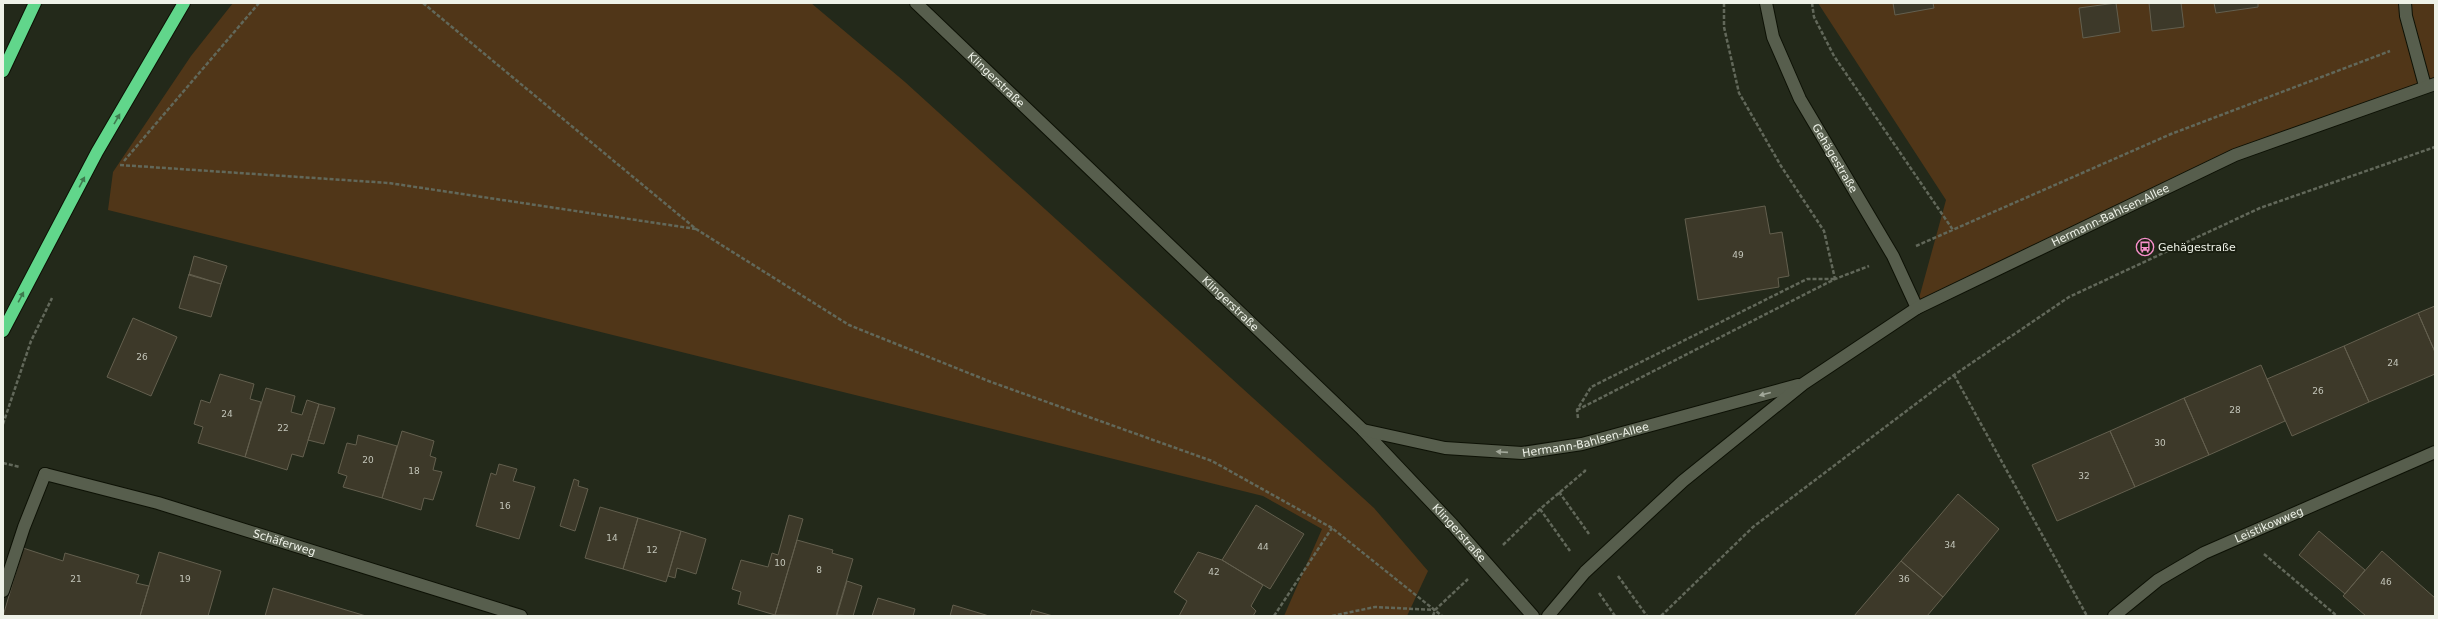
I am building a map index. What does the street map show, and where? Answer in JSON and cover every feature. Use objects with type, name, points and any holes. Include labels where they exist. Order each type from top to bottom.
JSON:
[{"type":"highway","points":[[3,71],[35,3]]},
{"type":"highway","points":[[3,331],[97,152],[184,3]]},
{"type":"street","name":"Klingerstraße","points":[[916,3],[1363,430],[1452,524],[1533,616]]},
{"type":"street","name":"Gehägestraße","points":[[1766,3],[1773,37],[1800,99],[1893,256],[1917,308]]},
{"type":"street","points":[[2405,3],[2406,16],[2413,43],[2430,85]]},
{"type":"street","name":"Hermann-Bahlsen-Allee","points":[[1548,616],[1585,572],[1682,481],[1803,384],[1917,308],[2235,155],[2430,85]]},
{"type":"street","name":"Hermann-Bahlsen-Allee","points":[[1363,430],[1445,448],[1522,453],[1582,444],[1803,384]]},
{"type":"street","name":"Leistikowweg","points":[[2114,616],[2158,580],[2204,553],[2249,531],[2435,452]]},
{"type":"street","name":"Schäferweg","points":[[3,591],[24,527],[45,474],[158,503],[521,616]]},
{"type":"path","points":[[116,172],[120,165],[259,3]]},
{"type":"path","points":[[423,3],[696,229],[849,325],[992,382],[1212,461],[1332,528],[1442,616]]},
{"type":"path","points":[[1724,3],[1724,26],[1739,93],[1782,166],[1824,231],[1835,279]]},
{"type":"path","points":[[1812,3],[1814,17],[1834,56],[1953,230]]},
{"type":"path","points":[[1835,279],[1807,279],[1590,387],[1577,410],[1835,279],[1893,256],[2171,134],[2413,43]]},
{"type":"path","points":[[1661,616],[1753,528],[1954,375],[2069,298],[2260,208],[2435,146]]},
{"type":"path","points":[[120,165],[389,183],[696,229]]},
{"type":"path","points":[[3,424],[31,342],[53,294]]},
{"type":"path","points":[[1954,375],[2087,616]]},
{"type":"path","points":[[1585,471],[1540,510],[1585,572]]},
{"type":"path","points":[[1274,616],[1332,528]]},
{"type":"path","points":[[2249,531],[2256,547],[2337,616]]},
{"type":"path","points":[[1332,616],[1375,608],[1435,610]]},
{"type":"path","points":[[1433,616],[1435,610]]},
{"type":"shaded area","points":[[233,3],[811,3],[905,82],[1374,508],[1428,571],[1407,616],[1284,616],[1322,529],[1263,496],[108,210],[113,172],[191,56]]},
{"type":"shaded area","points":[[1818,3],[2435,3],[2435,84],[2235,155],[1918,302],[1946,200]]},
{"type":"building","points":[[1893,3],[1933,3],[1934,8],[1895,15]]},
{"type":"building","points":[[2116,3],[2120,32],[2083,38],[2079,8]]},
{"type":"building","points":[[2149,3],[2181,3],[2184,27],[2152,31]]},
{"type":"building","points":[[2214,3],[2258,3],[2258,7],[2216,13]]},
{"type":"building","points":[[1765,206],[1770,234],[1782,232],[1789,276],[1778,278],[1779,287],[1698,300],[1685,219]]},
{"type":"building","points":[[194,256],[227,266],[221,284],[189,275]]},
{"type":"building","points":[[189,274],[221,284],[211,317],[179,308]]},
{"type":"building","points":[[2435,306],[2435,352],[2418,313]]},
{"type":"building","points":[[2418,313],[2435,352],[2435,374],[2369,402],[2344,346]]},
{"type":"building","points":[[133,318],[177,337],[151,396],[107,377]]},
{"type":"building","points":[[2344,346],[2369,402],[2292,436],[2267,379]]},
{"type":"building","points":[[2261,365],[2285,421],[2209,455],[2184,398]]},
{"type":"building","points":[[220,374],[254,384],[250,399],[261,402],[245,457],[198,443],[203,427],[194,424],[201,400],[210,403]]},
{"type":"building","points":[[266,388],[295,396],[291,412],[302,415],[307,400],[319,404],[303,457],[292,454],[287,470],[245,457]]},
{"type":"building","points":[[2184,398],[2209,455],[2135,487],[2110,431]]},
{"type":"building","points":[[319,404],[335,408],[324,444],[308,440]]},
{"type":"building","points":[[402,431],[434,441],[430,456],[436,458],[433,470],[442,472],[433,500],[424,498],[421,510],[382,498]]},
{"type":"building","points":[[2110,431],[2135,487],[2057,521],[2032,465]]},
{"type":"building","points":[[358,435],[397,446],[382,498],[343,487],[347,476],[338,473],[347,443],[356,445]]},
{"type":"building","points":[[499,464],[517,469],[513,481],[535,487],[519,539],[476,526],[491,473],[496,475]]},
{"type":"building","points":[[574,479],[579,481],[578,486],[588,489],[575,531],[560,526]]},
{"type":"building","points":[[1958,494],[1999,529],[1943,597],[1901,561]]},
{"type":"building","points":[[1256,505],[1304,534],[1270,589],[1222,560]]},
{"type":"building","points":[[600,507],[638,518],[623,569],[585,558]]},
{"type":"building","points":[[789,515],[803,519],[775,615],[738,604],[741,592],[732,589],[741,560],[768,567],[772,553],[778,555]]},
{"type":"building","points":[[638,518],[681,531],[666,582],[623,569]]},
{"type":"building","points":[[681,531],[706,539],[696,574],[677,568],[675,578],[668,576]]},
{"type":"building","points":[[2319,531],[2365,570],[2345,594],[2299,555]]},
{"type":"building","points":[[797,540],[833,550],[832,553],[853,559],[836,616],[775,615]]},
{"type":"building","points":[[23,548],[63,561],[65,553],[139,575],[136,583],[149,586],[140,616],[3,616]]},
{"type":"building","points":[[2382,551],[2435,598],[2435,616],[2366,616],[2343,596]]},
{"type":"building","points":[[159,552],[221,571],[208,616],[140,616]]},
{"type":"building","points":[[1198,552],[1222,560],[1263,585],[1251,606],[1256,611],[1253,616],[1179,616],[1187,601],[1174,592]]},
{"type":"building","points":[[1901,561],[1943,597],[1927,616],[1854,616]]},
{"type":"building","points":[[847,581],[862,586],[853,616],[837,615]]},
{"type":"building","points":[[273,588],[366,616],[265,616]]},
{"type":"building","points":[[878,598],[915,609],[913,616],[872,616]]},
{"type":"building","points":[[953,605],[989,616],[950,616]]},
{"type":"building","points":[[1032,610],[1053,616],[1030,616]]},
{"type":"place","name":"Gehägestraße","points":[[2145,247]]}]
